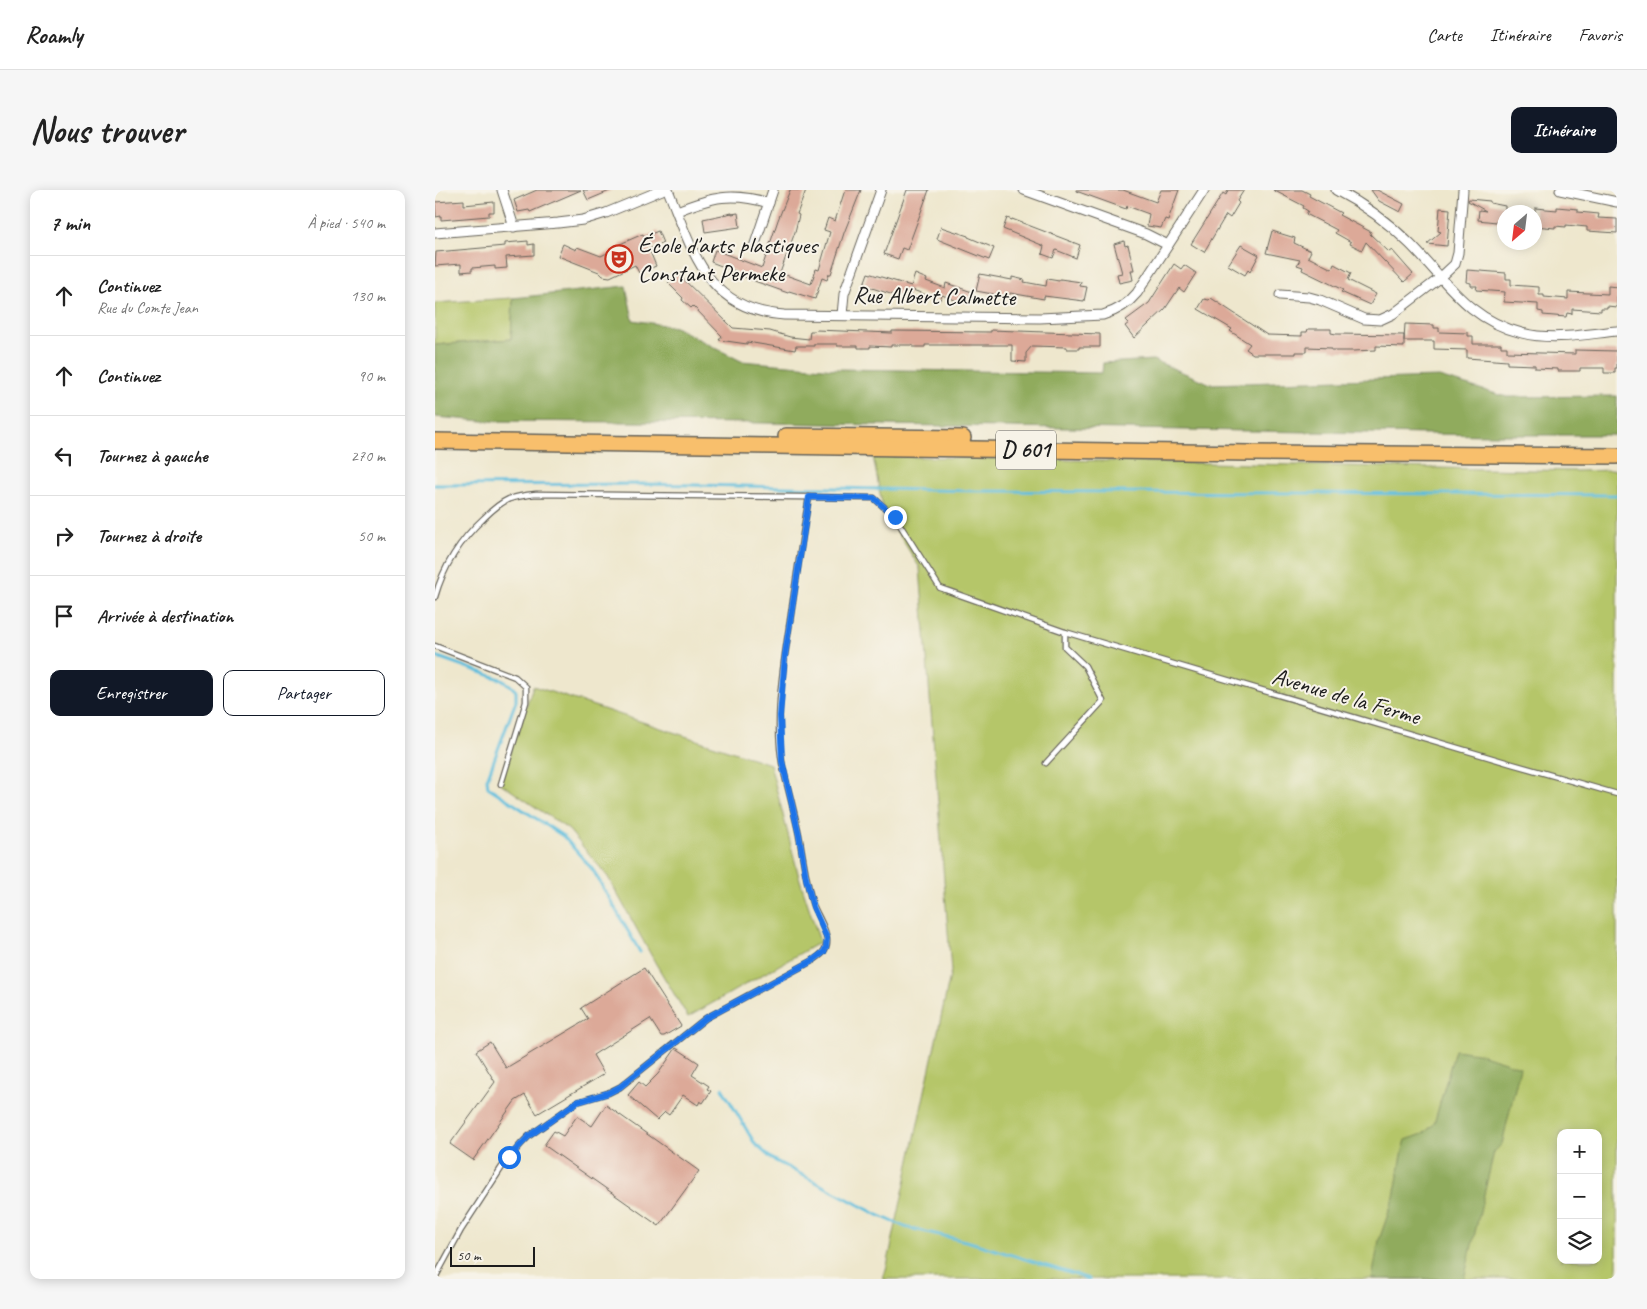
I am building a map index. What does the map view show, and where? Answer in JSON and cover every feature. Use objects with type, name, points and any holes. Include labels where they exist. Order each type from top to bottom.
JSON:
[{"type":"main road","name":"D 601","points":[[435,432],[1617,446]]},
{"type":"main road","name":"D 601","points":[[435,441],[1279,454],[1617,456]]},
{"type":"street","points":[[502,190],[514,227]]},
{"type":"street","points":[[435,234],[583,220],[606,213],[662,190]]},
{"type":"street","name":"Rue Albert Calmette","points":[[668,190],[697,260],[704,272],[732,300],[751,309],[767,313],[1040,318],[1103,315],[1122,307],[1134,297],[1203,190]]},
{"type":"street","points":[[754,247],[773,190]]},
{"type":"street","points":[[842,315],[844,294],[881,190]]},
{"type":"street","points":[[1024,190],[1146,234],[1168,245]]},
{"type":"street","points":[[1336,190],[1362,205],[1390,226],[1411,245],[1459,299],[1476,313],[1494,323],[1521,333],[1546,336],[1617,331]]},
{"type":"street","points":[[1280,296],[1315,298],[1359,318],[1375,320],[1393,314],[1453,268],[1458,256],[1463,190]]},
{"type":"street","points":[[1560,190],[1616,200]]},
{"type":"street","points":[[677,211],[713,198],[740,196],[769,203]]},
{"type":"lane","name":"Avenue de la Ferme","points":[[435,597],[443,573],[451,558],[471,530],[500,504],[521,496],[536,494],[874,498],[895,517],[940,588],[1065,632],[1617,794]]},
{"type":"lane","points":[[435,1278],[502,1166],[525,1140],[577,1102],[608,1093],[620,1087],[691,1029],[714,1013],[824,952],[827,943],[825,932],[813,907],[806,878],[799,835],[783,768],[780,734],[780,708],[785,655],[809,497]]},
{"type":"lane","points":[[1046,763],[1103,701],[1085,666],[1065,647],[1065,632]]},
{"type":"lane","points":[[435,646],[515,677],[526,687],[525,702],[501,784]]},
{"type":"green space","points":[[626,286],[633,320],[675,327],[741,361],[835,369],[1102,373],[1103,363],[1153,360],[1211,384],[1439,377],[1507,397],[1617,396],[1617,435],[1491,435],[762,423],[483,421],[435,417],[435,345],[511,339],[513,298]]},
{"type":"green space","points":[[513,298],[511,339],[435,345],[435,303]]},
{"type":"green space","points":[[873,456],[1576,471],[1617,470],[1617,1279],[883,1279],[951,971],[920,568],[883,509]]},
{"type":"green space","points":[[533,686],[770,764],[799,877],[820,942],[688,1017],[608,877],[569,830],[500,783]]},
{"type":"green space","points":[[1455,1050],[1477,1053],[1520,1067],[1502,1144],[1494,1152],[1464,1279],[1372,1279],[1379,1240],[1394,1197],[1406,1140],[1423,1134],[1434,1124]]},
{"type":"building","points":[[537,190],[581,190],[530,212],[529,210],[518,212],[514,200]]},
{"type":"building","points":[[583,190],[612,190],[588,200]]},
{"type":"building","points":[[790,190],[806,190],[797,214],[799,215],[795,232],[780,273],[811,284],[816,269],[819,270],[830,232],[824,230],[828,218],[835,221],[845,190],[861,190],[844,233],[831,274],[829,274],[827,280],[822,278],[815,299],[789,291],[788,293],[757,282],[711,262],[715,250],[762,268]]},
{"type":"building","points":[[907,190],[929,190],[907,250],[902,248],[898,259],[884,254]]},
{"type":"building","points":[[1076,190],[1123,190],[1156,202],[1161,190],[1179,190],[1168,220],[1165,219],[1161,228],[1147,226],[1149,214],[1127,206],[1126,209]]},
{"type":"building","points":[[1228,190],[1244,190],[1230,218],[1226,215],[1204,252],[1191,244],[1223,193],[1226,195]]},
{"type":"building","points":[[1273,190],[1302,190],[1310,194],[1309,196],[1341,213],[1339,215],[1371,232],[1370,234],[1389,252],[1392,250],[1413,274],[1404,282],[1366,242],[1362,250],[1350,244],[1351,242],[1335,233],[1337,230],[1306,214],[1308,211],[1303,208],[1304,206]]},
{"type":"building","points":[[1371,190],[1377,190],[1404,204],[1400,212],[1379,201]]},
{"type":"building","points":[[1469,199],[1490,201],[1490,203],[1500,205],[1497,205],[1497,222],[1478,220],[1479,210],[1486,211],[1468,201]]},
{"type":"building","points":[[464,200],[464,205],[494,202],[494,212],[489,212],[489,216],[441,220],[441,216],[436,217],[435,202]]},
{"type":"building","points":[[1557,207],[1578,209],[1578,212],[1599,214],[1598,218],[1617,219],[1617,233],[1587,231],[1587,227],[1566,225],[1566,227],[1555,226],[1555,228],[1542,227],[1542,209],[1557,210]]},
{"type":"building","points":[[1440,208],[1450,209],[1447,246],[1427,244],[1441,232],[1438,231]]},
{"type":"building","points":[[738,213],[740,227],[705,232],[703,219]]},
{"type":"building","points":[[1007,218],[1080,245],[1076,258],[1056,250],[1053,258],[1042,254],[1044,246],[1003,229]]},
{"type":"building","points":[[941,227],[968,236],[994,248],[989,260],[937,239]]},
{"type":"building","points":[[658,231],[663,243],[649,249],[656,266],[639,273],[635,265],[610,277],[603,276],[599,272],[558,256],[563,244],[576,250],[577,247],[601,256],[621,246],[620,244],[643,234],[644,237]]},
{"type":"building","points":[[1272,231],[1295,238],[1294,243],[1311,251],[1308,257],[1332,269],[1334,264],[1351,273],[1348,280],[1376,294],[1370,305],[1341,292],[1343,290],[1302,270],[1303,267],[1297,265],[1300,260],[1266,253]]},
{"type":"building","points":[[528,241],[528,245],[534,244],[534,255],[506,257],[507,268],[495,269],[495,266],[472,268],[472,271],[461,272],[461,264],[435,266],[436,252],[505,246],[505,243]]},
{"type":"building","points":[[1124,241],[1125,246],[1128,245],[1134,270],[1131,270],[1133,280],[1119,283],[1117,274],[1122,273],[1114,244]]},
{"type":"building","points":[[1241,245],[1259,255],[1250,272],[1248,270],[1245,275],[1228,265]]},
{"type":"building","points":[[1174,264],[1181,269],[1184,265],[1196,273],[1184,292],[1179,288],[1165,309],[1134,338],[1125,326],[1129,323],[1126,320],[1149,303]]},
{"type":"building","points":[[1467,270],[1506,273],[1506,279],[1511,279],[1511,285],[1539,287],[1539,295],[1544,295],[1544,297],[1568,299],[1568,292],[1608,294],[1608,286],[1617,287],[1617,307],[1607,306],[1607,308],[1601,308],[1601,311],[1572,309],[1572,314],[1567,313],[1566,317],[1543,315],[1543,312],[1538,311],[1538,304],[1504,302],[1505,292],[1476,290],[1477,286],[1471,286],[1471,283],[1466,282]]},
{"type":"building","points":[[677,273],[733,328],[770,331],[790,337],[809,339],[810,331],[816,330],[892,333],[892,331],[991,332],[991,330],[1100,334],[1100,347],[1067,349],[1067,347],[1032,346],[1026,353],[1026,362],[1012,361],[1012,345],[925,345],[925,347],[913,347],[913,345],[891,345],[891,347],[870,346],[870,348],[858,348],[858,346],[837,346],[837,344],[814,344],[814,346],[796,346],[795,350],[747,342],[747,344],[719,340],[722,336],[693,306],[691,308],[682,300],[683,298],[668,283]]},
{"type":"building","points":[[868,273],[911,286],[915,274],[927,279],[926,281],[945,288],[946,283],[972,292],[968,303],[942,295],[940,300],[910,289],[906,299],[864,284]]},
{"type":"building","points":[[980,274],[1012,280],[1012,277],[1025,280],[1024,282],[1046,286],[1047,279],[1059,281],[1060,279],[1081,282],[1080,286],[1087,287],[1084,301],[1044,296],[1044,299],[1010,293],[1009,297],[976,291]]},
{"type":"building","points":[[1211,298],[1267,335],[1302,336],[1302,332],[1307,332],[1308,329],[1331,329],[1331,333],[1336,334],[1404,335],[1404,347],[1376,346],[1376,350],[1335,351],[1331,350],[1331,348],[1307,347],[1307,352],[1296,352],[1296,354],[1253,354],[1246,349],[1250,344],[1230,331],[1232,329],[1198,309],[1204,299],[1209,300]]},
{"type":"building","points":[[1405,324],[1434,325],[1434,328],[1439,328],[1439,332],[1468,333],[1468,336],[1473,336],[1473,344],[1501,344],[1501,347],[1507,347],[1507,352],[1575,354],[1575,350],[1617,351],[1617,368],[1615,368],[1615,373],[1604,373],[1604,368],[1580,368],[1580,371],[1558,371],[1558,369],[1535,368],[1535,365],[1507,364],[1507,361],[1467,358],[1467,350],[1434,349],[1434,341],[1404,341]]},
{"type":"building","points":[[644,968],[681,1026],[661,1036],[650,1019],[593,1055],[604,1074],[537,1114],[525,1095],[515,1101],[473,1160],[450,1144],[495,1082],[476,1051],[490,1042],[506,1068],[588,1019],[581,1008]]},
{"type":"building","points":[[676,1048],[699,1063],[692,1075],[709,1086],[707,1089],[711,1091],[703,1103],[700,1101],[698,1105],[683,1095],[669,1115],[665,1112],[657,1120],[628,1095],[639,1082],[645,1087],[658,1074]]},
{"type":"building","points":[[606,1105],[699,1171],[659,1226],[544,1145],[554,1131],[563,1136],[577,1116],[592,1126]]},
{"type":"waterway","points":[[435,485],[645,484],[979,491],[1617,495]]},
{"type":"waterway","points":[[435,656],[500,679],[516,691],[516,701],[487,779],[488,787],[563,836],[593,870],[640,952]]},
{"type":"waterway","points":[[722,1088],[755,1144],[772,1159],[878,1215],[905,1227],[970,1242],[1089,1279]]},
{"type":"place","name":"École d'arts plastiques Constant Permeke","points":[[619,259]]},
{"type":"route","points":[[509,1157],[529,1136],[577,1102],[614,1090],[706,1018],[812,961],[824,952],[827,938],[813,907],[806,878],[799,835],[783,768],[780,734],[781,690],[785,655],[809,497],[874,498],[895,517]]}]
